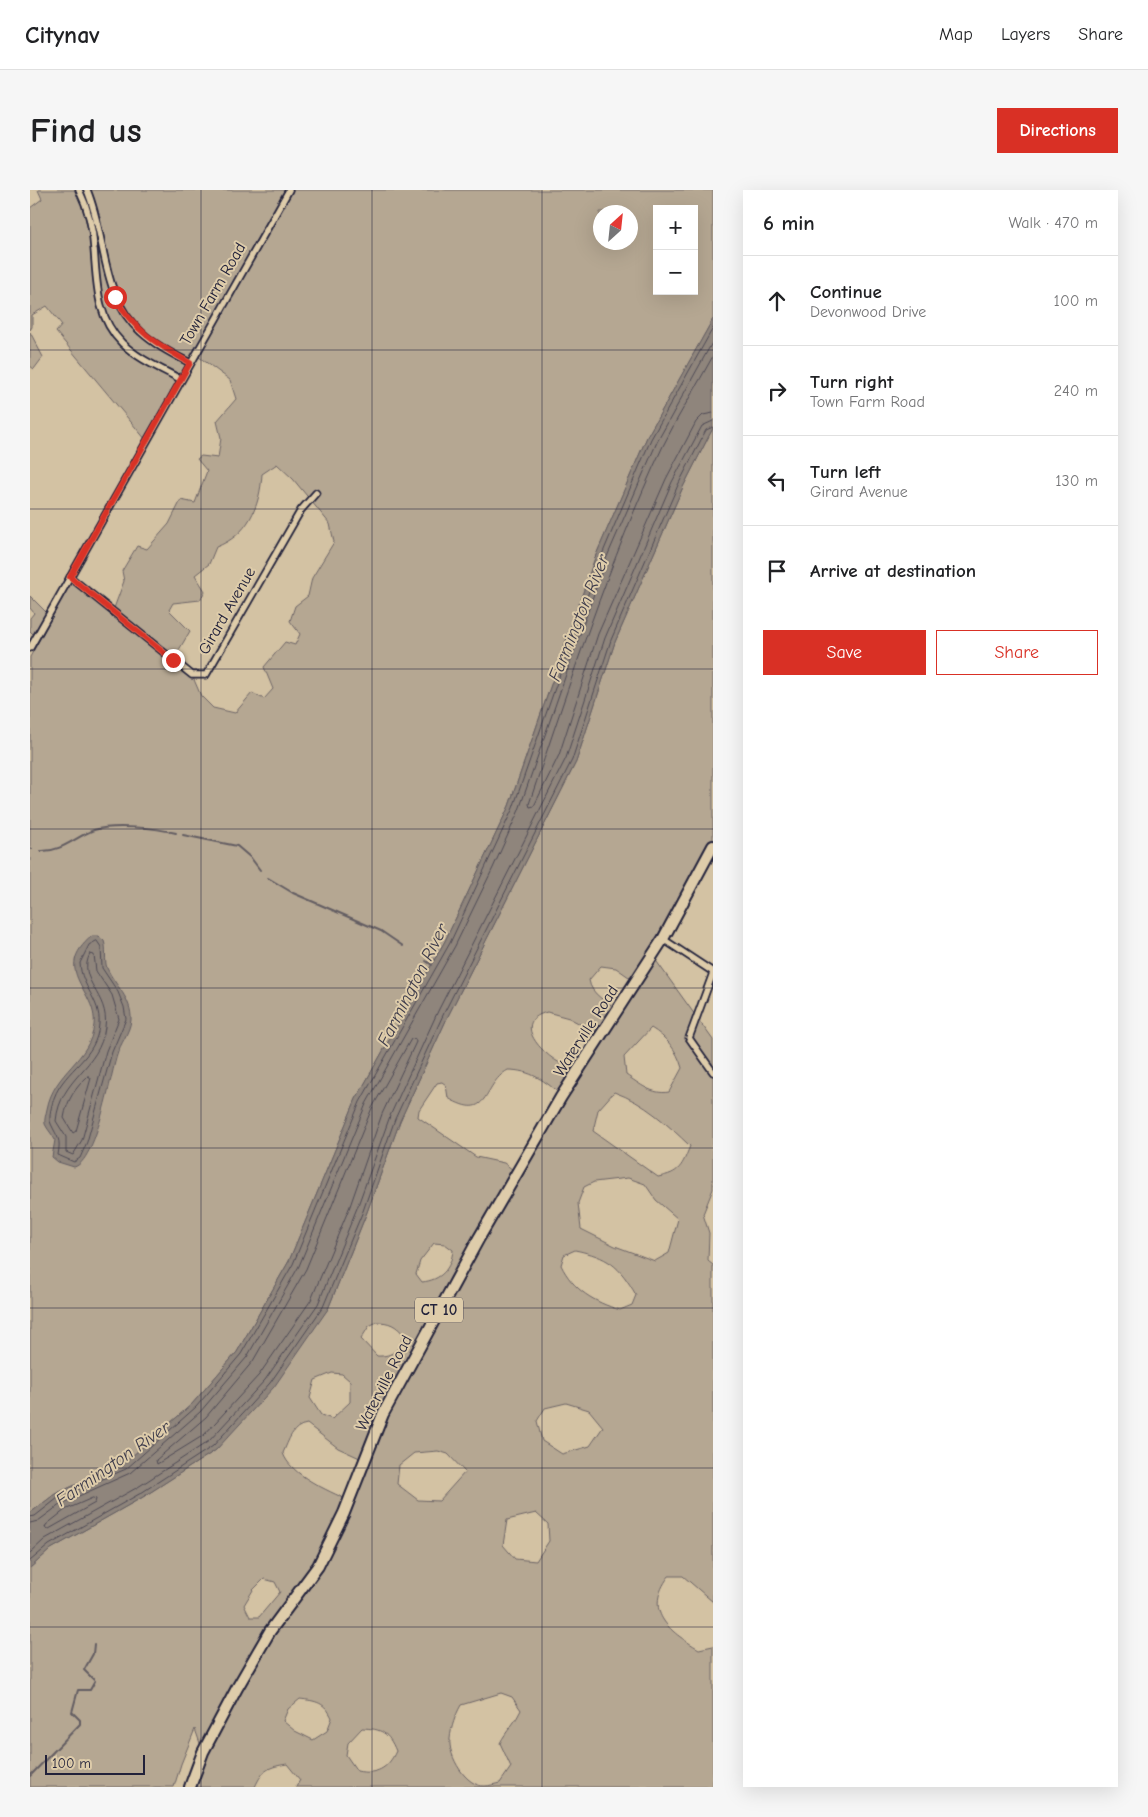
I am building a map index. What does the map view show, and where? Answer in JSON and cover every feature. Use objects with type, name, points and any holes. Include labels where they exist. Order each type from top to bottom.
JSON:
[{"type":"highway","name":"Waterville Road","points":[[190,1787],[204,1752],[270,1631],[318,1566],[344,1513],[383,1414],[479,1238],[561,1098],[663,938],[713,846]]},
{"type":"street","points":[[79,190],[92,230],[99,302],[105,320],[121,342],[132,352],[180,380]]},
{"type":"street","points":[[87,190],[94,208],[110,282],[125,315],[141,332],[190,363]]},
{"type":"street","name":"Town Farm Road","points":[[30,648],[289,190]]},
{"type":"street","name":"Girard Avenue","points":[[70,577],[192,675],[206,675],[300,510],[316,493]]},
{"type":"street","points":[[663,938],[713,972],[689,1038],[713,1072]]},
{"type":"shaded area","points":[[38,190],[713,190],[713,319],[647,437],[596,555],[509,806],[445,941],[356,1099],[289,1261],[237,1352],[192,1404],[123,1464],[55,1494],[30,1513],[30,657],[69,586],[70,577],[113,611],[124,581],[122,571],[137,546],[147,549],[169,524],[181,500],[195,503],[207,471],[197,459],[201,456],[218,458],[221,438],[217,421],[236,399],[230,380],[195,354],[146,440],[56,332],[62,325],[47,306],[32,315],[32,327],[30,330],[30,208],[42,199]],"holes":[[[277,464],[293,479],[330,524],[334,542],[312,578],[308,596],[295,606],[290,621],[300,634],[295,645],[285,642],[264,667],[273,689],[264,699],[252,693],[235,713],[213,708],[201,696],[192,675],[173,660],[190,631],[169,610],[173,603],[200,600],[205,591],[195,575],[209,564],[216,547],[227,542],[244,527],[255,508],[262,474]]]},
{"type":"shaded area","points":[[30,332],[43,357],[34,369],[30,366]]},
{"type":"shaded area","points":[[713,428],[713,846],[652,955],[713,1040],[713,1189],[703,1214],[709,1233],[708,1261],[713,1265],[713,1602],[683,1576],[669,1576],[658,1600],[659,1610],[663,1619],[678,1635],[699,1649],[713,1646],[713,1787],[296,1787],[300,1780],[287,1764],[267,1770],[255,1787],[190,1787],[203,1752],[195,1729],[174,1787],[30,1787],[30,1568],[51,1549],[143,1497],[216,1450],[328,1309],[367,1212],[400,1121],[448,1016],[576,762],[615,642],[683,487]],"holes":[[[601,966],[616,968],[636,982],[618,1009],[600,998],[593,990],[589,980]],[[547,1012],[569,1018],[601,1035],[585,1061],[576,1059],[564,1065],[556,1061],[540,1047],[531,1031],[531,1023],[536,1017]],[[651,1028],[670,1045],[677,1055],[682,1068],[669,1092],[657,1092],[641,1085],[626,1075],[624,1057]],[[508,1070],[531,1074],[562,1096],[517,1173],[504,1163],[476,1157],[418,1117],[419,1110],[437,1083],[442,1082],[446,1085],[448,1098],[462,1105],[472,1106],[479,1104],[493,1084]],[[614,1092],[646,1108],[690,1146],[685,1159],[676,1171],[658,1177],[593,1131],[598,1110]],[[628,1178],[645,1184],[656,1200],[678,1219],[669,1253],[655,1261],[615,1246],[581,1229],[578,1203],[584,1187],[594,1182]],[[434,1243],[445,1244],[453,1250],[450,1263],[444,1272],[435,1279],[422,1282],[416,1274],[420,1261]],[[575,1250],[586,1253],[604,1259],[618,1269],[636,1295],[632,1305],[620,1310],[585,1294],[566,1274],[561,1265],[564,1255]],[[377,1322],[392,1325],[404,1335],[400,1344],[392,1353],[377,1356],[361,1339],[369,1326]],[[332,1373],[342,1374],[350,1381],[350,1402],[332,1419],[321,1415],[310,1398],[315,1380]],[[566,1403],[589,1410],[603,1427],[590,1446],[562,1454],[542,1441],[537,1421],[545,1408]],[[307,1424],[338,1448],[364,1460],[348,1500],[311,1481],[293,1468],[287,1461],[283,1453],[294,1431]],[[438,1451],[448,1454],[465,1472],[439,1501],[418,1500],[397,1484],[399,1465],[414,1453]],[[536,1513],[548,1524],[549,1541],[536,1561],[515,1559],[503,1545],[507,1520]],[[264,1579],[275,1582],[280,1592],[259,1617],[250,1617],[244,1605],[253,1590]],[[501,1693],[512,1697],[521,1710],[500,1743],[511,1767],[500,1783],[487,1786],[478,1785],[465,1776],[455,1762],[450,1746],[455,1717],[461,1705]],[[300,1699],[323,1705],[332,1718],[327,1731],[313,1740],[295,1731],[283,1721],[288,1709]],[[362,1728],[375,1729],[387,1736],[396,1751],[389,1762],[381,1769],[364,1772],[357,1771],[346,1755],[348,1743]]]},
{"type":"shaded area","points":[[30,596],[49,615],[36,637],[30,631],[30,618],[34,613],[30,608]]},
{"type":"water","name":"Farmington River","points":[[713,319],[713,428],[683,487],[615,642],[576,762],[448,1016],[400,1121],[367,1212],[328,1309],[274,1387],[216,1450],[143,1497],[51,1549],[30,1568],[30,1513],[55,1494],[123,1464],[192,1404],[237,1352],[289,1261],[356,1099],[445,941],[509,806],[596,555],[647,437]]},
{"type":"water","points":[[92,936],[99,936],[104,941],[107,968],[129,1005],[131,1020],[117,1055],[95,1135],[82,1162],[74,1167],[58,1162],[52,1157],[55,1140],[45,1121],[51,1096],[57,1085],[86,1048],[91,1037],[94,1025],[93,1013],[75,971],[75,960],[80,948]]},
{"type":"waterway","points":[[41,851],[55,849],[87,833],[102,828],[135,827],[176,833]]},
{"type":"waterway","points":[[183,835],[237,846],[251,858],[260,870]]},
{"type":"waterway","points":[[268,878],[293,893],[381,931],[403,946]]},
{"type":"waterway","name":"Farmington River","points":[[426,961],[432,965]]},
{"type":"waterway","points":[[30,1776],[80,1724],[80,1720],[72,1712],[78,1690],[90,1690],[95,1681],[84,1670],[93,1654],[94,1644]]},
{"type":"route","points":[[115,297],[125,315],[141,332],[165,349],[190,363],[70,577],[173,660]]}]
